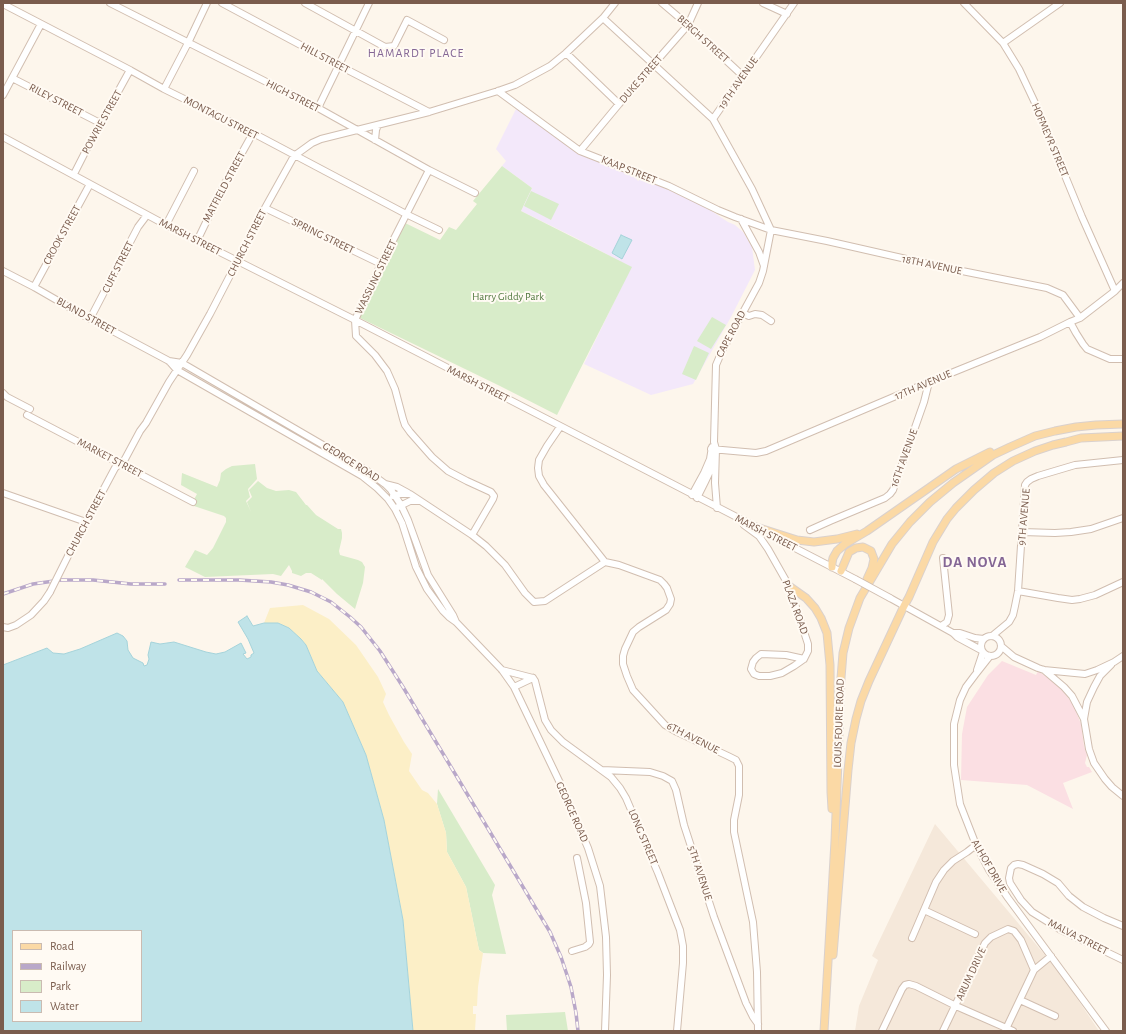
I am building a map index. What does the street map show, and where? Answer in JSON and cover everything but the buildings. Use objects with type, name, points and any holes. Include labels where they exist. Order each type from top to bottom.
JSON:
[{"type":"main road","name":"LOUIS FOURIE ROAD","points":[[826,1031],[841,678],[843,653],[849,628],[860,598],[892,544],[910,522],[947,487],[979,464],[993,455],[1035,436],[1076,427],[1123,424]]},
{"type":"main road","name":"LOUIS FOURIE ROAD","points":[[979,464],[1010,448],[1036,439],[1089,428],[1123,427]]},
{"type":"main road","points":[[832,567],[833,558],[837,551],[845,544],[956,469],[1003,446],[1035,436]]},
{"type":"main road","points":[[826,1031],[851,743],[856,719],[869,680],[909,596],[930,546],[947,519],[956,508],[994,473],[1013,461],[1035,451],[1081,438],[1123,436]]},
{"type":"main road","points":[[753,526],[798,540],[814,542],[837,539],[867,530]]},
{"type":"main road","points":[[840,571],[852,549],[863,547],[871,551],[874,559],[872,568],[865,582],[860,598]]},
{"type":"main road","points":[[789,586],[806,598],[815,608],[827,633],[830,665],[831,792],[835,841]]},
{"type":"street","name":"HIGH STREET","points":[[110,3],[318,108],[429,170],[475,193]]},
{"type":"street","points":[[164,89],[207,3]]},
{"type":"street","name":"HILL STREET","points":[[222,3],[429,112]]},
{"type":"street","points":[[305,3],[385,47],[394,46],[407,20],[444,40]]},
{"type":"street","points":[[318,108],[369,3]]},
{"type":"street","name":"CHURCH STREET","points":[[3,627],[8,628],[16,625],[32,614],[50,592],[115,468],[125,459],[140,431],[210,314],[294,156],[317,141],[429,112],[498,92],[536,75],[566,53],[603,18],[615,3]]},
{"type":"street","name":"BERGH STREET","points":[[662,3],[743,76]]},
{"type":"street","name":"DUKE STREET","points":[[580,151],[688,25],[698,3]]},
{"type":"street","points":[[762,3],[787,14]]},
{"type":"street","name":"19TH AVENUE","points":[[771,230],[752,189],[713,119],[794,3]]},
{"type":"street","name":"HOFMEYR STREET","points":[[964,3],[1004,43],[1019,69],[1036,105],[1082,217],[1115,291]]},
{"type":"street","points":[[1004,43],[1060,3]]},
{"type":"street","name":"MONTAGU STREET","points":[[3,4],[164,89],[439,230]]},
{"type":"street","points":[[603,18],[713,119]]},
{"type":"street","points":[[3,95],[41,24]]},
{"type":"street","points":[[566,53],[619,104]]},
{"type":"street","name":"POWRIE STREET","points":[[74,174],[100,123],[130,70]]},
{"type":"street","name":"RILEY STREET","points":[[12,78],[100,123]]},
{"type":"street","name":"KAAP STREET","points":[[498,92],[580,151],[669,186],[718,210],[771,230]]},
{"type":"street","points":[[375,140],[378,125]]},
{"type":"street","name":"MATFIELD STREET","points":[[197,241],[224,185],[253,134]]},
{"type":"street","name":"MARSH STREET","points":[[3,137],[166,225],[355,320],[840,571],[941,626],[982,651]]},
{"type":"street","name":"WASSUNG STREET","points":[[429,170],[381,264],[355,320],[356,336],[381,363],[392,381],[405,425],[410,432],[439,464],[457,476],[491,492],[494,496],[472,535]]},
{"type":"street","points":[[166,225],[194,171]]},
{"type":"street","name":"CROOK STREET","points":[[34,287],[90,184]]},
{"type":"street","name":"SPRING STREET","points":[[265,208],[381,264]]},
{"type":"street","name":"CUFF STREET","points":[[90,319],[138,227],[147,215]]},
{"type":"street","points":[[741,219],[759,252],[764,266]]},
{"type":"street","name":"CAPE ROAD","points":[[717,508],[714,442],[717,361],[759,283],[771,230]]},
{"type":"street","name":"18TH AVENUE","points":[[771,230],[1047,288],[1063,295],[1080,318]]},
{"type":"street","name":"BLAND STREET","points":[[3,271],[169,361],[182,363]]},
{"type":"street","name":"17TH AVENUE","points":[[714,449],[761,453],[1040,337],[1080,318],[1123,283]]},
{"type":"street","points":[[742,313],[749,316],[755,314],[762,315],[771,321]]},
{"type":"street","points":[[1070,322],[1087,349],[1110,359],[1123,359]]},
{"type":"street","name":"BLAND STREET","points":[[169,361],[177,370]]},
{"type":"street","name":"GEORGE ROAD","points":[[182,363],[366,470],[385,484],[395,495],[401,505],[408,520],[428,576],[456,622]]},
{"type":"street","name":"GEORGE ROAD","points":[[177,370],[362,476],[378,488],[395,509],[402,523],[410,552],[421,580],[443,611],[456,622],[502,670],[514,687],[561,785],[588,848],[600,886],[606,937],[607,975],[605,1031]]},
{"type":"street","name":"16TH AVENUE","points":[[810,530],[885,498],[890,494],[893,490],[924,402],[929,382]]},
{"type":"street","name":"MARKET STREET","points":[[3,393],[28,412],[120,464],[192,502]]},
{"type":"street","points":[[385,484],[397,487],[410,494],[472,535],[486,546],[505,565],[525,593],[534,602],[546,601],[605,562],[544,485],[540,476],[538,468],[539,460],[560,427]]},
{"type":"street","points":[[694,496],[714,449]]},
{"type":"street","name":"CAPE ROAD","points":[[694,496],[705,482],[715,459]]},
{"type":"street","name":"9TH AVENUE","points":[[992,636],[1006,625],[1013,615],[1018,591],[1025,485],[1031,479],[1075,465],[1123,460]]},
{"type":"street","points":[[3,493],[86,522]]},
{"type":"street","points":[[388,499],[395,495],[410,494]]},
{"type":"street","points":[[395,509],[410,501],[421,501]]},
{"type":"street","points":[[729,514],[759,536],[768,549]]},
{"type":"street","points":[[1022,532],[1071,532],[1091,529],[1123,518]]},
{"type":"street","name":"PLAZA ROAD","points":[[768,534],[768,549],[789,586],[808,644],[808,650],[804,659]]},
{"type":"street","points":[[941,626],[947,622],[949,615],[943,558]]},
{"type":"street","name":"6TH AVENUE","points":[[605,562],[619,565],[660,580],[667,588],[671,599],[666,610],[639,627],[633,632],[628,640],[623,656],[623,664],[633,690],[665,725],[676,732],[736,760],[739,766],[739,795],[734,820],[734,832],[753,922],[757,972],[758,1024]]},
{"type":"street","points":[[1018,591],[1080,600],[1123,582]]},
{"type":"street","name":"9TH AVENUE","points":[[1000,644],[1006,625]]},
{"type":"street","name":"MARSH STREET","points":[[953,633],[960,633],[975,638],[984,639]]},
{"type":"street","points":[[1014,657],[995,637],[992,636],[984,639],[981,644],[982,651],[985,654],[1014,657],[1044,670],[1084,674],[1097,670],[1123,656]]},
{"type":"street","points":[[993,656],[1000,651],[1000,644]]},
{"type":"street","name":"ALHOF DRIVE","points":[[974,675],[982,651]]},
{"type":"street","points":[[761,654],[786,655],[804,659],[782,673],[770,676],[759,676],[754,674],[751,669],[752,662],[761,654]]},
{"type":"street","name":"ALHOF DRIVE","points":[[993,656],[974,675],[966,687],[960,700],[955,718],[953,736],[954,765],[960,804],[976,845],[989,870],[1106,1031]]},
{"type":"street","points":[[1084,719],[1087,702],[1100,676],[1114,662]]},
{"type":"street","points":[[502,670],[532,678]]},
{"type":"street","points":[[1044,670],[1072,696],[1084,719],[1089,749],[1094,763],[1105,780],[1123,796]]},
{"type":"street","points":[[514,687],[532,678]]},
{"type":"street","name":"LONG STREET","points":[[532,678],[535,681],[545,720],[551,730],[563,742],[611,777],[620,788],[626,798],[658,873],[680,930],[683,946],[677,1031]]},
{"type":"street","name":"5TH AVENUE","points":[[602,770],[650,772],[663,776],[672,781],[676,790],[684,825],[714,917],[746,1003],[752,1017],[758,1024]]},
{"type":"street","points":[[912,938],[936,882],[944,870],[953,861],[976,845]]},
{"type":"street","points":[[572,951],[585,947],[590,942],[586,902],[577,858]]},
{"type":"street","name":"MALVA STREET","points":[[1123,926],[1083,907],[1069,896],[1058,883],[1043,874],[1018,864],[1011,868],[1009,878],[1013,889],[1032,912],[1060,930],[1123,960]]},
{"type":"street","points":[[924,910],[975,934]]},
{"type":"street","name":"ARUM DRIVE","points":[[943,1031],[985,943],[991,937],[1008,929],[1014,931],[1021,940],[1034,970]]},
{"type":"street","points":[[882,1031],[902,989],[905,985],[909,984],[1008,1030],[1034,970],[1051,956]]},
{"type":"street","points":[[1020,1000],[1055,1016]]},
{"type":"street","points":[[758,1024],[758,1031]]},
{"type":"shaded area","points":[[516,109],[573,150],[634,176],[638,181],[641,178],[701,204],[735,225],[743,232],[752,247],[755,270],[731,317],[693,384],[651,395],[584,364],[631,267],[521,211],[532,188],[502,166],[506,161],[496,149]]},
{"type":"shaded area","points":[[1002,661],[1036,675],[1038,671],[1057,684],[1073,704],[1081,724],[1084,746],[1087,755],[1085,763],[1092,772],[1063,783],[1073,809],[1027,785],[961,780],[962,734],[967,707],[988,675]]},
{"type":"shaded area","points":[[935,824],[1060,973],[1099,1031],[855,1031],[859,1006],[878,960],[872,956]]},
{"type":"green space","name":"Harry Giddy Park","points":[[502,166],[532,188],[521,211],[632,267],[557,415],[358,317],[403,222],[440,240],[449,227],[456,230],[477,204],[473,201]]},
{"type":"green space","points":[[531,191],[559,204],[551,220],[524,206]]},
{"type":"green space","points":[[712,317],[726,325],[711,349],[697,341]]},
{"type":"green space","points":[[694,346],[709,353],[696,380],[682,374]]},
{"type":"green space","points":[[255,464],[257,479],[248,489],[250,497],[246,501],[251,512],[247,502],[252,497],[249,490],[258,481],[267,488],[276,491],[289,490],[296,492],[316,515],[338,529],[341,529],[342,538],[339,551],[340,555],[358,560],[362,562],[365,567],[363,583],[355,609],[322,579],[311,573],[306,573],[301,576],[292,573],[289,565],[281,576],[273,574],[205,577],[185,567],[195,550],[207,555],[213,548],[226,522],[226,518],[191,505],[197,494],[181,485],[182,473],[217,487],[221,473],[226,469],[232,466]]},
{"type":"green space","points":[[438,789],[495,885],[492,895],[506,954],[483,953],[479,950],[466,887],[447,852],[446,833],[437,804]]},
{"type":"green space","points":[[565,1012],[568,1031],[507,1031],[506,1015]]},
{"type":"sand","points":[[303,605],[329,619],[356,645],[378,677],[386,694],[383,702],[412,754],[409,771],[422,790],[428,793],[437,804],[446,833],[447,852],[466,887],[479,950],[483,953],[477,1006],[473,1006],[473,1014],[476,1014],[475,1031],[413,1031],[403,920],[384,820],[366,755],[343,702],[317,671],[306,645],[289,628],[278,623],[264,623],[270,608]]},
{"type":"water","points":[[621,235],[632,240],[622,259],[612,253]]},
{"type":"water","points":[[247,616],[253,626],[264,623],[278,623],[289,628],[301,639],[306,645],[317,671],[343,702],[366,755],[384,820],[403,920],[413,1031],[3,1031],[3,665],[47,648],[53,653],[64,654],[80,649],[117,633],[123,636],[127,641],[128,650],[133,658],[143,663],[144,666],[147,665],[149,659],[148,655],[151,642],[160,644],[174,642],[216,654],[225,652],[241,643],[246,653],[243,654],[247,659],[254,653],[238,622]]},
{"type":"railway","points":[[3,594],[33,584],[61,580],[93,580],[131,584],[165,584]]},
{"type":"railway","points":[[179,580],[239,580],[271,582],[288,585],[311,592],[331,602],[361,627],[380,651],[403,687],[550,932],[561,957],[571,987],[578,1031]]},
{"type":"district","name":"HAMARDT PLACE","points":[[416,53]]},
{"type":"district","name":"DA NOVA","points":[[975,562]]}]
